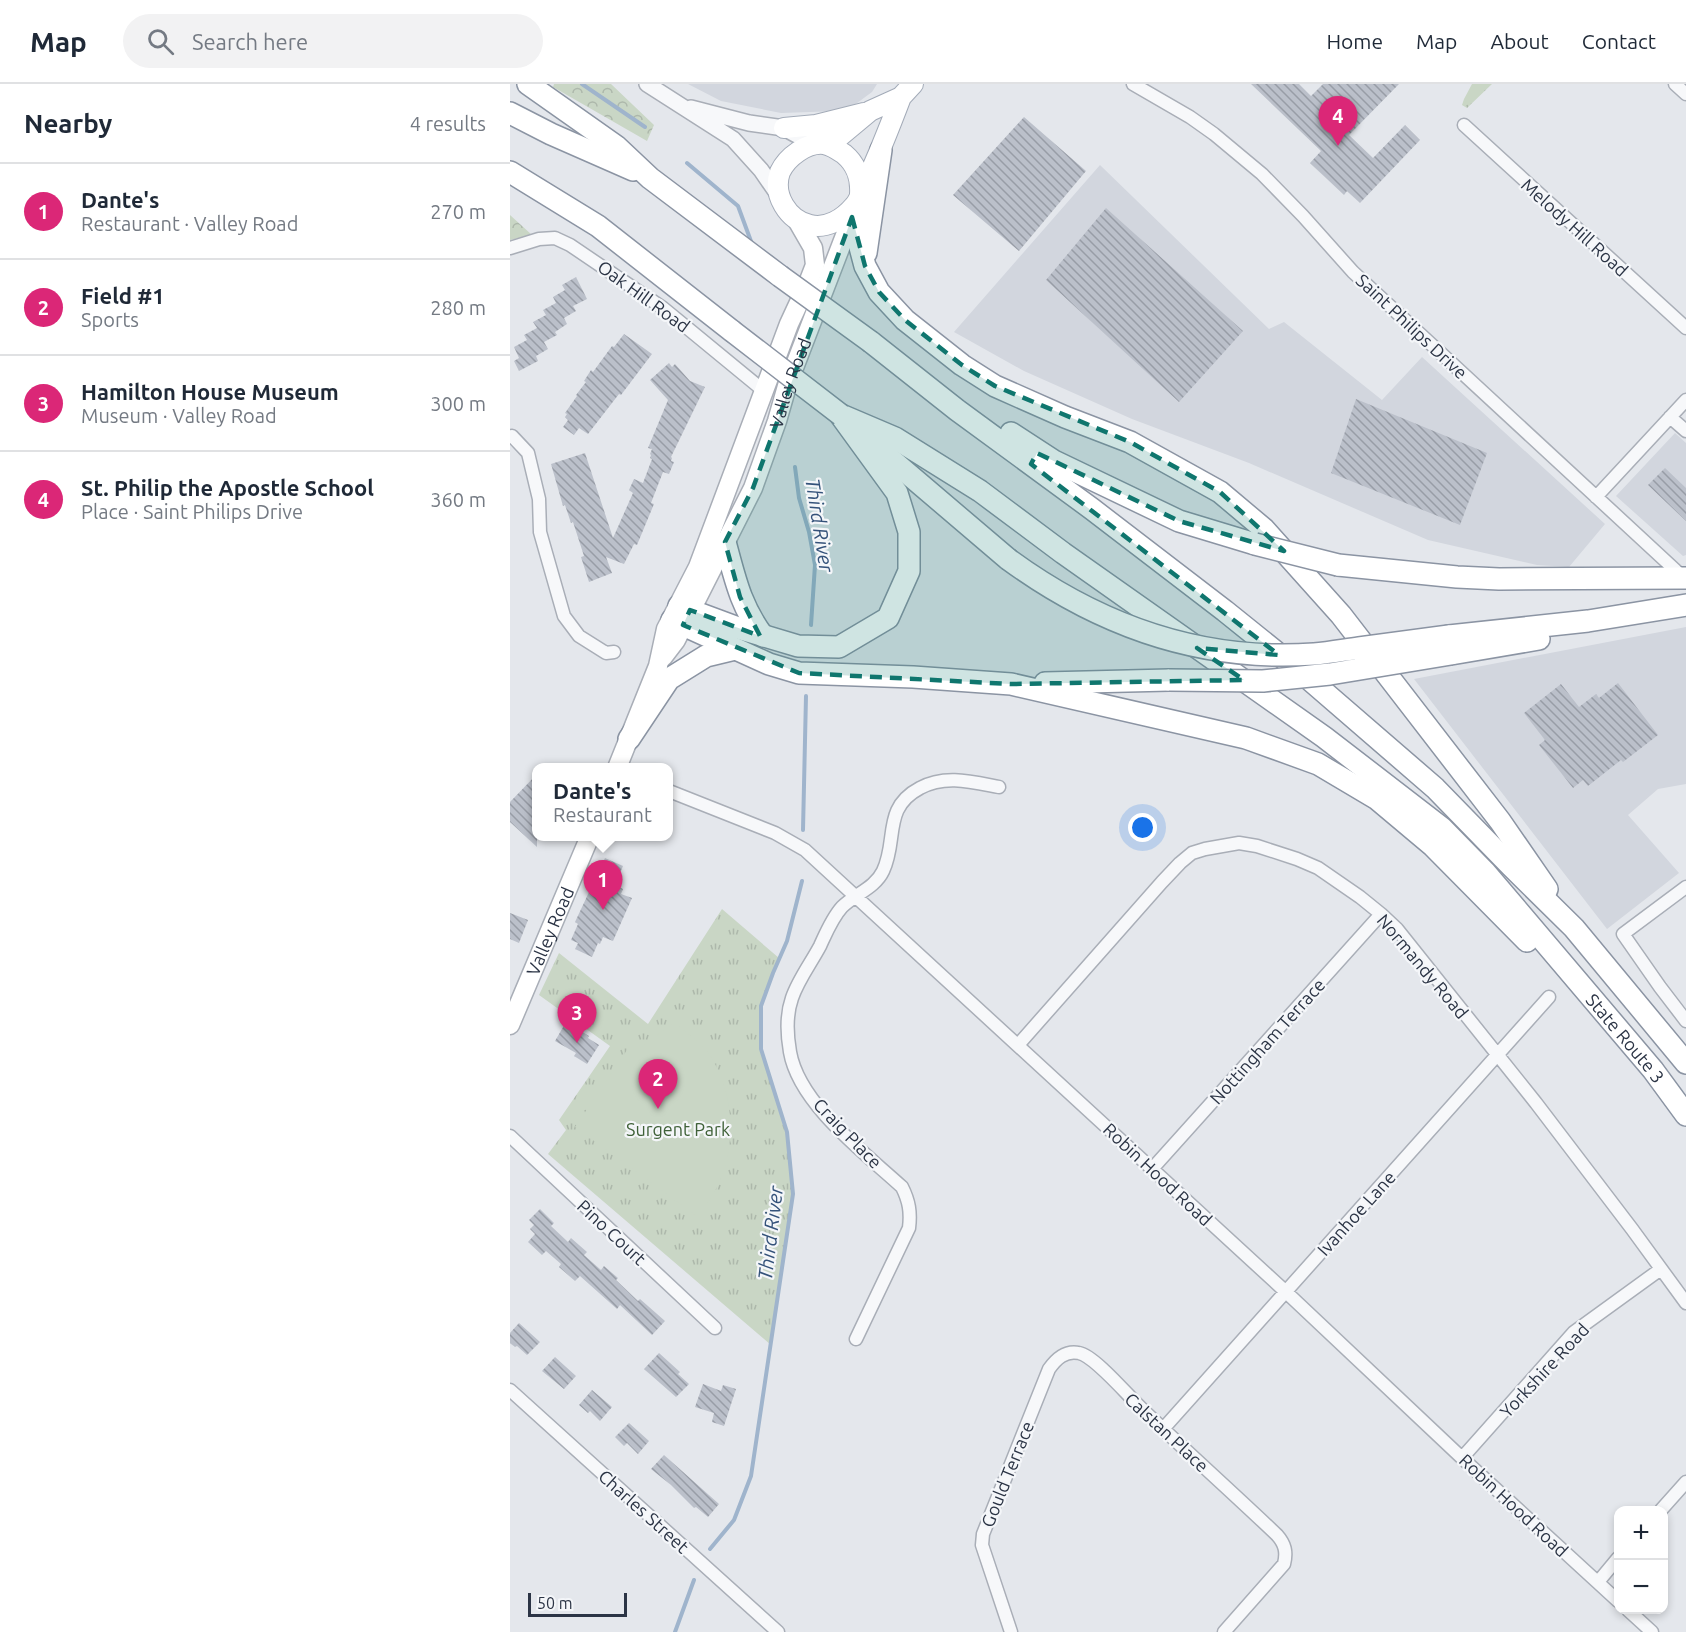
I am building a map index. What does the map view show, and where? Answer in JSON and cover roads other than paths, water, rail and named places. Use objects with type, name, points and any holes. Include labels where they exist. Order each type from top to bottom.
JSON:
[{"type":"highway","points":[[528,84],[616,146],[650,178],[1092,509],[1302,673],[1435,788],[1574,928]]},
{"type":"highway","points":[[510,113],[650,178]]},
{"type":"highway","points":[[865,266],[881,150]]},
{"type":"highway","points":[[510,172],[598,226],[841,415],[1008,559],[1056,592],[1108,618],[1163,638],[1203,647],[1253,654],[1315,654],[1450,645]]},
{"type":"highway","points":[[856,205],[865,266],[879,292],[905,320],[962,365],[995,386],[1065,417],[1130,442],[1220,492],[1264,529],[1348,624],[1494,813],[1574,928]]},
{"type":"highway","points":[[871,342],[1054,461],[1179,521],[1255,544],[1338,565],[1456,577],[1499,579],[1685,578]]},
{"type":"highway","points":[[681,615],[798,646],[839,647],[888,618],[909,571],[909,532],[897,493],[841,415]]},
{"type":"highway","name":"State Route 3","points":[[841,415],[895,438],[980,491],[1063,553],[1342,751],[1442,828],[1485,872],[1653,1070],[1686,1115]]},
{"type":"highway","points":[[725,542],[740,597],[763,636]]},
{"type":"highway","points":[[681,615],[735,649],[768,664],[799,673],[934,678],[1011,684],[1169,680],[1263,681],[1330,674],[1450,645],[1686,605]]},
{"type":"highway","points":[[629,739],[669,679],[706,656],[735,649]]},
{"type":"highway","points":[[1011,684],[1246,738],[1318,764],[1377,799],[1433,846],[1531,945],[1561,962]]},
{"type":"highway","name":"State Route 3","points":[[1574,928],[1686,1063]]},
{"type":"main road","name":"Valley Road","points":[[819,144],[840,136],[870,111],[907,91]]},
{"type":"main road","name":"Valley Road","points":[[681,615],[725,542],[753,488],[787,386],[856,205],[907,91]]},
{"type":"main road","points":[[784,128],[816,125],[870,111]]},
{"type":"main road","points":[[819,144],[836,148],[853,163],[861,182],[856,205],[838,220],[824,226],[813,226],[798,222],[787,210],[779,196],[778,185],[780,173],[786,163],[803,148],[819,144]]},
{"type":"main road","name":"Valley Road","points":[[619,763],[660,661],[676,640],[681,615],[698,567],[789,324],[815,265],[813,248],[798,222]]},
{"type":"main road","name":"Valley Road","points":[[510,1025],[515,997],[588,841]]},
{"type":"street","points":[[647,84],[733,139],[761,170],[779,196]]},
{"type":"street","name":"Saint Philips Drive","points":[[1133,84],[1215,134],[1253,167],[1303,216],[1353,272],[1685,578]]},
{"type":"street","points":[[1675,84],[1686,94]]},
{"type":"street","points":[[680,106],[749,123],[784,128],[819,144]]},
{"type":"street","name":"Melody Hill Road","points":[[1464,125],[1686,328]]},
{"type":"street","name":"Oak Hill Road","points":[[510,248],[539,239],[555,238],[570,245],[663,308],[764,391]]},
{"type":"street","points":[[1596,497],[1686,400]]},
{"type":"street","points":[[1670,417],[1686,431]]},
{"type":"street","points":[[512,436],[528,453],[539,499],[540,532],[564,616],[579,636],[606,653],[615,652]]},
{"type":"street","name":"Craig Place","points":[[856,1339],[909,1228],[911,1214],[908,1199],[902,1187],[832,1123],[798,1075],[790,1055],[788,1034],[792,999],[842,908],[871,886],[882,873],[890,847],[894,816],[908,796],[919,788],[946,780],[963,780],[999,787]]},
{"type":"street","name":"Robin Hood Road","points":[[673,793],[775,833],[805,850],[1614,1597]]},
{"type":"street","name":"Normandy Road","points":[[1018,1045],[1162,882],[1192,853],[1239,843],[1257,846],[1297,859],[1318,868],[1381,914],[1397,929],[1498,1055],[1686,1303]]},
{"type":"street","points":[[1686,887],[1623,934],[1686,1021]]},
{"type":"street","name":"Nottingham Terrace","points":[[1152,1169],[1381,914]]},
{"type":"street","name":"Ivanhoe Lane","points":[[1163,1429],[1550,997]]},
{"type":"street","name":"Pino Court","points":[[510,1136],[715,1328]]},
{"type":"street","name":"Yorkshire Road","points":[[1462,1458],[1574,1332],[1661,1269]]},
{"type":"street","name":"Calstan Place","points":[[1061,1356],[1078,1353],[1091,1359],[1267,1525],[1284,1545],[1286,1557],[1284,1564],[1224,1632]]},
{"type":"street","name":"Gould Terrace","points":[[1011,1632],[982,1545],[983,1534],[1049,1369],[1061,1356]]},
{"type":"street","name":"Charles Street","points":[[510,1390],[778,1632]]},
{"type":"street","points":[[1665,1506],[1686,1482]]},
{"type":"street","points":[[1598,1582],[1616,1560]]},
{"type":"street","points":[[1632,1614],[1652,1632]]},
{"type":"waterway","name":"Third River","points":[[582,84],[645,127]]},
{"type":"waterway","name":"Third River","points":[[687,163],[738,206],[752,244]]},
{"type":"waterway","name":"Third River","points":[[795,467],[799,498],[809,532],[815,565],[811,625]]},
{"type":"waterway","name":"Third River","points":[[803,830],[806,696]]},
{"type":"waterway","name":"Third River","points":[[710,1549],[734,1520],[751,1476],[793,1194],[787,1132],[761,1049],[761,1006],[787,941],[802,881]]},
{"type":"waterway","name":"Third River","points":[[675,1632],[694,1580]]},
{"type":"place","name":"St. Philip the Apostle School","points":[[1338,146]]},
{"type":"place","name":"Dante's","points":[[603,910]]},
{"type":"place","name":"Hamilton House Museum","points":[[577,1043]]},
{"type":"place","name":"Field #1","points":[[658,1109]]},
{"type":"park label","name":"Surgent Park","points":[[678,1129]]}]
